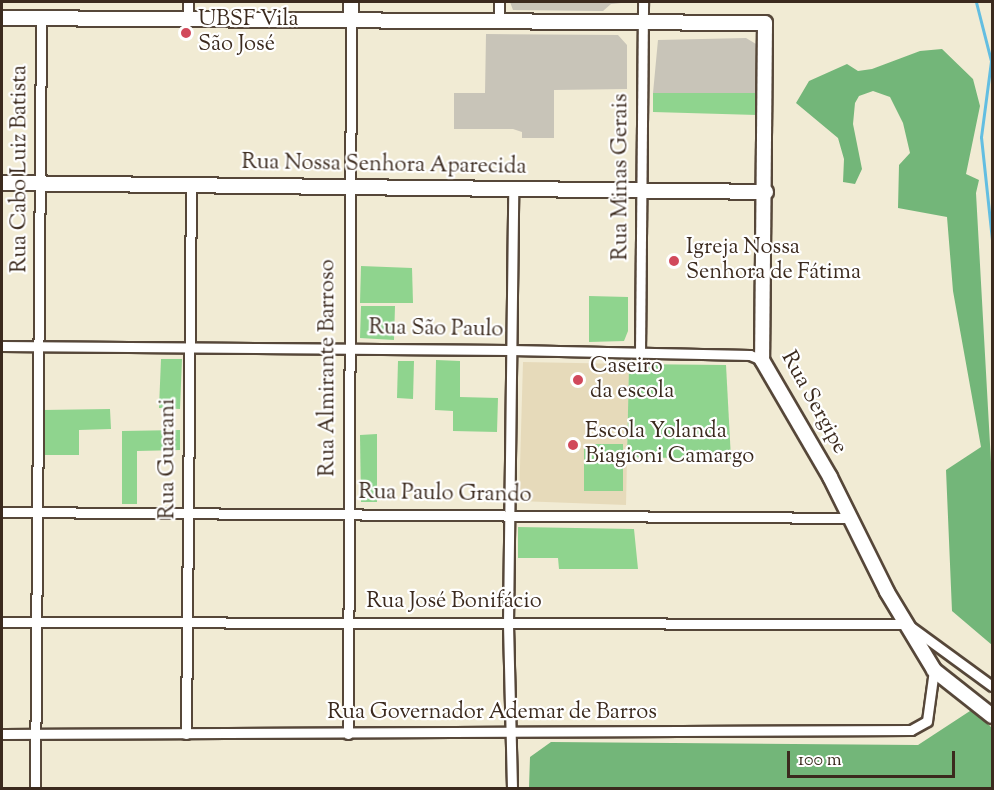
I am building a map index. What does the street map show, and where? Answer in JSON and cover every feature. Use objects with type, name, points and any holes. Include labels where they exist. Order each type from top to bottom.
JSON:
[{"type":"street","points":[[188,2],[188,20]]},
{"type":"street","name":"Rua Almirante Barroso","points":[[348,734],[351,2]]},
{"type":"street","points":[[499,2],[499,22]]},
{"type":"street","name":"Rua Minas Gerais","points":[[640,353],[643,2]]},
{"type":"street","points":[[2,18],[643,22]]},
{"type":"street","name":"Rua Cabo Luiz Batista","points":[[35,789],[41,18]]},
{"type":"street","name":"Rua Sergipe","points":[[643,22],[765,22],[766,192],[762,360],[852,518],[907,624],[934,670]]},
{"type":"street","name":"Rua Nossa Senhora Aparecida","points":[[2,183],[766,192]]},
{"type":"street","name":"Rua Guarani","points":[[186,734],[191,184]]},
{"type":"street","points":[[513,188],[508,623],[513,789]]},
{"type":"street","name":"Rua São Paulo","points":[[2,346],[511,350],[750,355],[762,360]]},
{"type":"street","name":"Rua Paulo Grando","points":[[2,512],[852,518]]},
{"type":"street","name":"Rua José Bonifácio","points":[[2,622],[907,624]]},
{"type":"street","points":[[907,624],[993,686]]},
{"type":"street","points":[[934,670],[993,716]]},
{"type":"street","name":"Rua Governador Ademar de Barros","points":[[2,734],[511,735],[911,730],[927,721],[934,670]]},
{"type":"shaded area","points":[[510,2],[631,2],[611,4],[603,11],[513,10]]},
{"type":"shaded area","points":[[486,34],[618,35],[627,45],[627,89],[554,90],[554,138],[522,138],[522,132],[513,129],[454,129],[454,93],[485,93]]},
{"type":"shaded area","points":[[746,38],[756,44],[757,93],[653,93],[658,40]]},
{"type":"shaded area","name":"Escola Yolanda Biagioni Camargo","points":[[523,362],[629,364],[626,505],[519,501]]},
{"type":"green space","points":[[942,49],[973,79],[980,106],[966,174],[979,180],[976,193],[992,480],[992,645],[952,611],[946,470],[981,447],[953,291],[947,217],[898,208],[899,165],[910,153],[903,123],[890,97],[873,91],[859,96],[855,103],[853,124],[862,169],[855,184],[843,182],[844,159],[838,138],[796,103],[809,81],[847,64],[858,71],[872,69],[920,51]]},
{"type":"green space","points":[[653,93],[757,93],[757,115],[653,112]]},
{"type":"green space","points":[[361,266],[412,268],[413,303],[360,303]]},
{"type":"green space","points":[[589,296],[628,297],[628,331],[624,341],[589,342]]},
{"type":"green space","points":[[361,306],[395,306],[394,340],[360,338]]},
{"type":"green space","points":[[161,359],[182,359],[180,409],[159,408]]},
{"type":"green space","points":[[436,360],[460,361],[460,397],[498,398],[497,432],[453,431],[453,411],[435,410]]},
{"type":"green space","points":[[398,361],[414,361],[413,399],[397,398]]},
{"type":"green space","points":[[629,364],[726,365],[731,459],[627,457]]},
{"type":"green space","points":[[110,409],[111,429],[79,430],[79,455],[44,455],[43,410]]},
{"type":"green space","points":[[180,430],[180,450],[137,451],[137,504],[122,504],[122,431]]},
{"type":"green space","points":[[377,434],[377,502],[361,502],[360,435]]},
{"type":"green space","points":[[584,444],[623,444],[623,491],[584,491]]},
{"type":"green space","points":[[518,527],[634,529],[638,569],[559,569],[558,558],[518,558]]},
{"type":"green space","points":[[973,709],[992,728],[992,788],[529,788],[530,757],[551,742],[918,745]]},
{"type":"waterway","points":[[976,2],[991,61],[981,137],[992,240]]},
{"type":"place","name":"UBSF Vila São José","points":[[186,33]]},
{"type":"place","name":"Igreja Nossa Senhora de Fátima","points":[[674,261]]},
{"type":"place","name":"Caseiro da escola","points":[[578,380]]},
{"type":"place","name":"Escola Yolanda Biagioni Camargo","points":[[573,445]]}]
